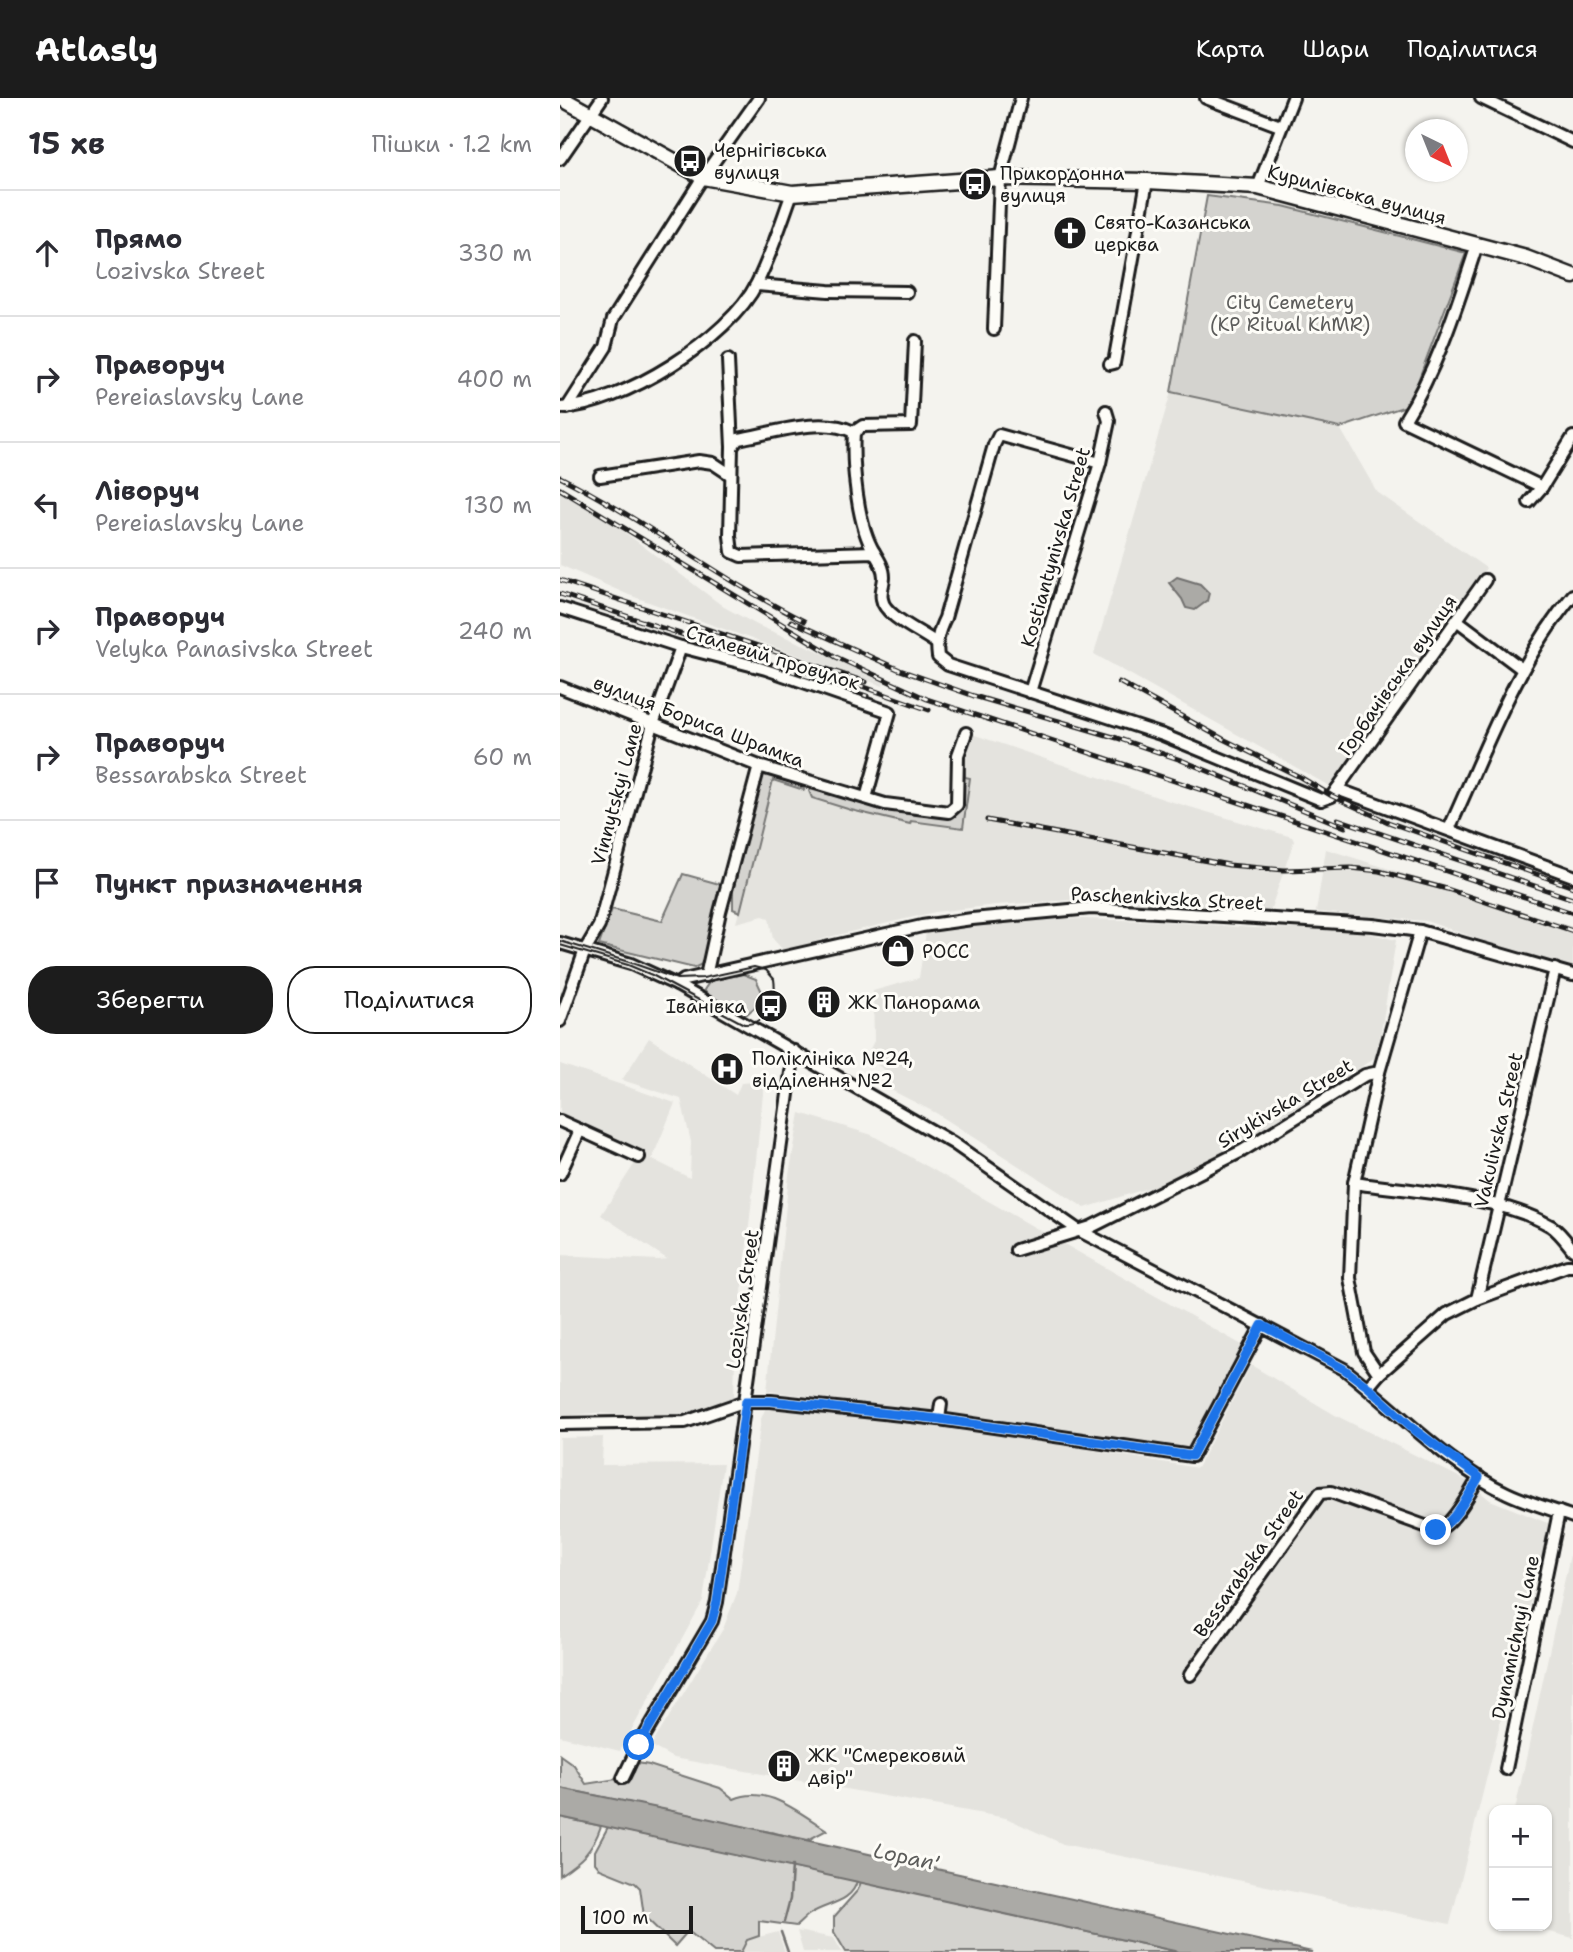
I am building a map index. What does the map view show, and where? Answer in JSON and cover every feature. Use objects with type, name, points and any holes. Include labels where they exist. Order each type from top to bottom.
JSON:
[{"type":"main road","name":"Курилівська вулиця","points":[[561,98],[703,177],[792,193],[1000,178],[1147,181],[1258,187],[1526,258],[1573,276]]},
{"type":"street","points":[[560,159],[602,98]]},
{"type":"street","points":[[564,408],[606,347],[612,318],[703,177],[759,98]]},
{"type":"street","points":[[994,329],[1000,178],[1021,98]]},
{"type":"street","points":[[1206,98],[1280,126]]},
{"type":"street","points":[[1258,187],[1293,98]]},
{"type":"street","points":[[1481,98],[1573,142]]},
{"type":"street","points":[[1110,364],[1114,363],[1147,181]]},
{"type":"street","points":[[564,408],[601,401],[651,378],[723,326],[757,285],[792,193]]},
{"type":"street","points":[[1477,245],[1447,335],[1419,398],[1404,422],[1542,487]]},
{"type":"street","points":[[757,285],[828,291],[907,292]]},
{"type":"street","points":[[915,341],[911,425],[863,426],[855,432],[853,448],[864,531],[881,564],[884,576],[881,597],[884,606],[891,615],[936,643]]},
{"type":"street","points":[[728,360],[732,447],[732,552],[741,556],[874,552]]},
{"type":"street","name":"Kostiantynivska Street","points":[[1030,692],[1100,463],[1109,421],[1106,411]]},
{"type":"street","points":[[732,447],[738,439],[824,424],[855,432]]},
{"type":"street","points":[[1100,463],[999,435],[936,643],[938,657],[948,664],[1163,735],[1311,797],[1321,800],[1332,796],[1337,789],[1573,876]]},
{"type":"street","points":[[1529,502],[1542,487],[1573,437]]},
{"type":"street","points":[[600,476],[699,461],[713,463],[731,475]]},
{"type":"street","name":"Горбачівська вулиця","points":[[1337,789],[1485,580]]},
{"type":"street","points":[[1449,829],[1522,669],[1552,621],[1573,596]]},
{"type":"street","name":"Сталевий провулок","points":[[560,608],[681,647],[766,669],[890,712],[866,798]]},
{"type":"street","points":[[1458,621],[1522,669]]},
{"type":"street","name":"Vinnytskyi Lane","points":[[560,1021],[585,950],[598,926],[653,724],[681,647]]},
{"type":"street","name":"вулиця Бориса Шрамка","points":[[560,687],[759,766],[885,804],[950,812],[957,805],[958,755],[966,733]]},
{"type":"street","points":[[706,976],[759,766]]},
{"type":"street","name":"Paschenkivska Street","points":[[677,985],[684,980],[922,926],[1091,908],[1373,925],[1420,931],[1573,975]]},
{"type":"street","name":"Sirykivska Street","points":[[1016,1250],[1091,1227],[1242,1151],[1366,1075],[1378,1072],[1420,931]]},
{"type":"street","points":[[560,943],[631,964],[677,985],[953,1143],[1078,1230],[1335,1363],[1368,1387],[1416,1431],[1479,1477],[1507,1493],[1559,1512],[1572,1513]]},
{"type":"street","name":"Vakulivska Street","points":[[1477,1299],[1555,969]]},
{"type":"street","name":"Lozivska Street","points":[[623,1778],[639,1745],[712,1621],[717,1602],[794,1051]]},
{"type":"street","points":[[1378,1072],[1354,1183],[1350,1278],[1364,1352],[1379,1374]]},
{"type":"street","points":[[560,1121],[639,1157]]},
{"type":"street","points":[[560,1174],[580,1130]]},
{"type":"street","points":[[1354,1183],[1499,1204],[1551,1226],[1573,1250]]},
{"type":"street","points":[[1368,1387],[1447,1314],[1477,1299],[1573,1266]]},
{"type":"street","points":[[560,1424],[685,1422],[746,1401],[771,1401],[939,1419],[1192,1456],[1262,1325]]},
{"type":"street","points":[[939,1419],[941,1404]]},
{"type":"street","name":"Bessarabska Street","points":[[1190,1675],[1320,1493],[1331,1492],[1430,1529],[1440,1530],[1450,1521],[1479,1477]]},
{"type":"street","name":"Dynamichnyi Lane","points":[[1506,1769],[1559,1512]]},
{"type":"shaded area","points":[[1171,392],[1340,428],[1377,492],[1486,568],[1446,629],[1331,787],[1094,654]]},
{"type":"shaded area","points":[[560,492],[615,525],[724,607],[759,626],[884,683],[883,686],[629,595],[560,565]]},
{"type":"shaded area","points":[[1177,577],[1200,584],[1209,593],[1207,601],[1195,610],[1186,608],[1169,583]]},
{"type":"shaded area","points":[[972,734],[1166,800],[1292,837],[1294,841],[1270,911],[1074,900],[996,905],[935,912],[833,936],[784,951],[773,939],[769,918],[763,916],[736,923],[773,780],[809,791],[812,798],[911,821],[963,828],[970,778],[965,777],[964,758]]},
{"type":"shaded area","points":[[1326,849],[1573,927],[1573,971],[1426,921],[1316,912]]},
{"type":"shaded area","points":[[1046,918],[1355,930],[1396,940],[1377,1056],[1268,1130],[1177,1179],[1085,1208],[936,1113],[887,1088],[893,1076],[866,1057],[874,1041],[873,991],[919,978],[926,932]]},
{"type":"shaded area","points":[[649,1038],[736,1095],[741,1083],[755,1082],[756,1074],[765,1075],[735,1358],[734,1399],[687,1417],[597,1413],[560,1416],[560,1255],[667,1259],[601,1215],[641,1154],[560,1118],[560,1064],[675,1103],[652,1159],[690,1178],[691,1142],[681,1099],[622,1080]]},
{"type":"shaded area","points":[[800,1113],[872,1135],[1242,1345],[1187,1449],[767,1391],[789,1175]]},
{"type":"shaded area","points":[[1251,1365],[1335,1415],[1467,1481],[1490,1500],[1550,1524],[1450,1924],[1063,1844],[1006,1818],[673,1758],[651,1746],[723,1629],[737,1593],[761,1419],[766,1407],[832,1416],[940,1424],[1197,1468]]},
{"type":"shaded area","points":[[603,1437],[602,1465],[723,1464],[703,1601],[620,1751],[560,1736],[560,1438]]},
{"type":"shaded area","points":[[1573,1541],[1573,1938],[1546,1931],[1552,1931],[1552,1805],[1516,1805]]},
{"type":"shaded area","points":[[560,1788],[1312,1952],[1179,1952],[560,1817]]},
{"type":"shaded area","points":[[797,1931],[834,1938],[842,1952],[803,1952]]},
{"type":"shaded area","points":[[778,1932],[785,1952],[741,1952],[747,1940]]},
{"type":"green space","name":"City Cemetery (KP Ritual KhMR)","points":[[1207,196],[1283,206],[1466,253],[1409,405],[1340,428],[1171,392]]},
{"type":"green space","points":[[968,733],[972,734],[964,758],[965,777],[970,778],[963,828],[911,821],[910,824],[851,810],[812,798],[809,791],[813,786],[864,803],[951,814],[960,755]]},
{"type":"green space","points":[[769,772],[803,782],[804,790],[773,780],[740,912],[733,909],[733,891],[762,776]]},
{"type":"green space","points":[[683,874],[723,885],[704,963],[694,968],[599,945],[612,909],[662,921]]},
{"type":"green space","points":[[743,974],[756,979],[762,992],[755,1007],[747,1014],[723,1006],[704,990],[710,981]]},
{"type":"green space","points":[[560,1755],[574,1765],[586,1784],[623,1778],[634,1772],[637,1763],[649,1765],[720,1788],[734,1799],[759,1795],[782,1802],[827,1830],[808,1840],[560,1788]]},
{"type":"green space","points":[[560,1817],[601,1826],[585,1855],[560,1875]]},
{"type":"green space","points":[[608,1827],[857,1881],[850,1894],[816,1910],[796,1926],[759,1921],[759,1936],[747,1940],[741,1952],[714,1952],[688,1931],[675,1946],[644,1916],[640,1888],[635,1883],[600,1869],[595,1863],[595,1851]]},
{"type":"green space","points":[[861,1882],[1179,1952],[846,1952],[834,1932],[834,1917],[858,1890]]},
{"type":"waterway","points":[[784,1922],[790,1899],[792,1866]]},
{"type":"waterway","points":[[781,1932],[788,1952]]},
{"type":"tram line","points":[[560,941],[677,979],[703,978],[754,967],[766,970],[774,979],[774,995],[765,1015],[759,1020],[744,1024],[652,975],[560,945]]},
{"type":"railway","points":[[560,477],[622,511],[742,587],[804,621]]},
{"type":"railway","points":[[560,489],[836,657],[927,699],[1573,913]]},
{"type":"railway","points":[[560,580],[866,682]]},
{"type":"railway","points":[[560,594],[867,696]]},
{"type":"railway","points":[[791,621],[900,670],[974,696],[1117,738],[1181,760],[1345,827]]},
{"type":"railway","points":[[1119,682],[1332,796],[1388,822],[1573,887]]},
{"type":"railway","points":[[856,684],[929,710]]},
{"type":"railway","points":[[1338,819],[1573,899]]},
{"type":"railway","points":[[987,820],[1229,865],[1284,870],[1351,868],[1379,871],[1447,889],[1573,931]]},
{"type":"place","name":"Чернігівська вулиця","points":[[690,161]]},
{"type":"place","name":"Прикордонна вулиця","points":[[975,184]]},
{"type":"place","name":"Свято-Казанська церква","points":[[1070,233]]},
{"type":"place","name":"РОСС","points":[[898,951]]},
{"type":"place","name":"ЖК Панорама","points":[[824,1002]]},
{"type":"place","name":"Іванівка","points":[[771,1006]]},
{"type":"place","name":"Поліклініка №24, відділення №2","points":[[727,1069]]},
{"type":"place","name":"ЖК \"Смерековий двір\"","points":[[784,1766]]},
{"type":"route","points":[[639,1745],[712,1621],[746,1401],[771,1401],[939,1419],[1192,1456],[1262,1325],[1344,1369],[1416,1431],[1479,1477],[1450,1521],[1440,1530],[1436,1530]]},
{"type":"water label","name":"Lopan'","points":[[906,1857]]}]
